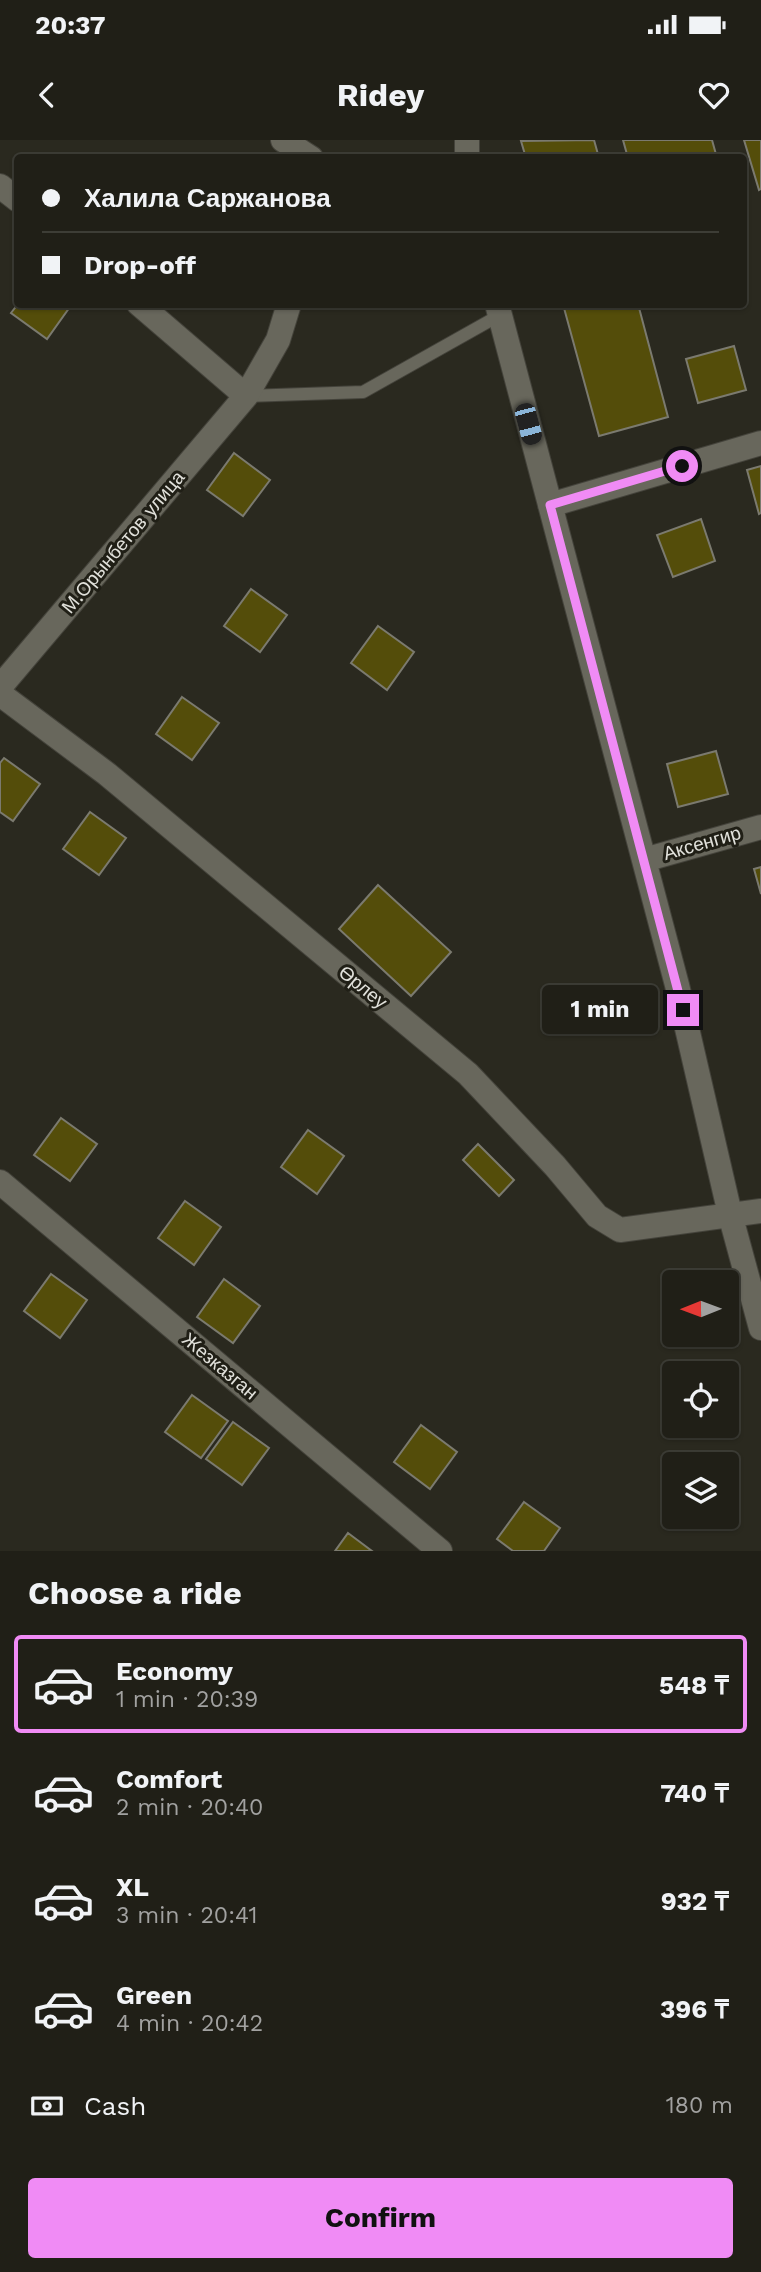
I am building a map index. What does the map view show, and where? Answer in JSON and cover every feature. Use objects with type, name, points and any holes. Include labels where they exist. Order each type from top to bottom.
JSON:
[{"type":"street","points":[[281,140],[304,154]]},
{"type":"street","points":[[0,186],[14,197]]},
{"type":"street","points":[[144,308],[246,396]]},
{"type":"street","name":"М.Орынбетов улица","points":[[0,687],[246,396],[278,340],[288,308]]},
{"type":"street","points":[[499,310],[677,985],[730,1214],[761,1328]]},
{"type":"street","points":[[550,505],[761,443]]},
{"type":"street","name":"Өрлеу","points":[[0,694],[107,774],[468,1074],[555,1166],[597,1216],[620,1230],[761,1211]]},
{"type":"street","name":"Аксенгир","points":[[644,860],[761,827]]},
{"type":"street","name":"Жезказган","points":[[0,1182],[440,1551]]},
{"type":"lane","points":[[246,396],[363,392],[499,310]]},
{"type":"building","points":[[594,140],[598,154],[525,154],[521,141]]},
{"type":"building","points":[[623,140],[712,140],[716,154],[627,154]]},
{"type":"building","points":[[744,140],[761,140],[759,190]]},
{"type":"building","points":[[15,308],[69,308],[47,339],[11,313]]},
{"type":"building","points":[[564,308],[639,308],[668,417],[599,436]]},
{"type":"building","points":[[734,346],[746,390],[698,403],[686,359]]},
{"type":"building","points":[[234,453],[270,480],[243,516],[207,490]]},
{"type":"building","points":[[761,466],[761,513],[759,514],[747,470]]},
{"type":"building","points":[[701,519],[715,561],[673,577],[657,535]]},
{"type":"building","points":[[251,589],[287,615],[260,652],[224,626]]},
{"type":"building","points":[[378,626],[414,652],[387,690],[351,663]]},
{"type":"building","points":[[182,697],[219,723],[192,760],[156,734]]},
{"type":"building","points":[[716,751],[728,794],[678,807],[667,764]]},
{"type":"building","points":[[4,758],[40,784],[13,821],[0,812],[0,763]]},
{"type":"building","points":[[90,812],[126,838],[99,875],[63,849]]},
{"type":"building","points":[[761,867],[761,894],[754,869]]},
{"type":"building","points":[[378,885],[451,952],[411,996],[339,929]]},
{"type":"building","points":[[61,1118],[97,1144],[70,1181],[34,1155]]},
{"type":"building","points":[[308,1130],[344,1156],[317,1194],[281,1167]]},
{"type":"building","points":[[478,1144],[514,1180],[499,1196],[463,1160]]},
{"type":"building","points":[[185,1201],[221,1227],[194,1265],[158,1238]]},
{"type":"building","points":[[51,1274],[87,1300],[60,1338],[24,1311]]},
{"type":"building","points":[[224,1279],[260,1306],[233,1343],[197,1317]]},
{"type":"building","points":[[192,1395],[228,1421],[201,1458],[165,1432]]},
{"type":"building","points":[[233,1422],[269,1448],[242,1485],[206,1459]]},
{"type":"building","points":[[421,1425],[457,1452],[430,1489],[394,1462]]},
{"type":"building","points":[[524,1502],[560,1528],[544,1551],[513,1551],[497,1539]]},
{"type":"building","points":[[348,1533],[372,1551],[335,1551]]},
{"type":"route","points":[[682,466],[550,505],[683,1010]]}]
